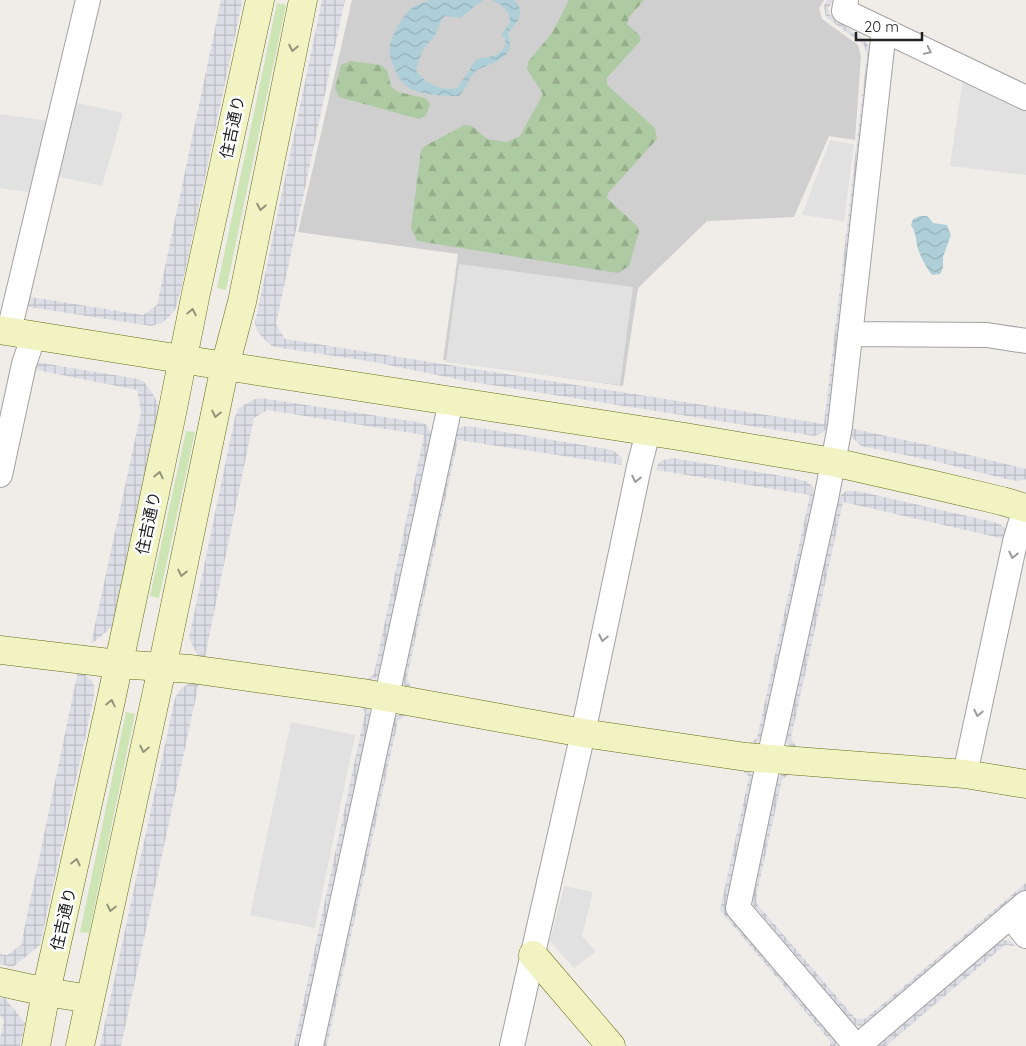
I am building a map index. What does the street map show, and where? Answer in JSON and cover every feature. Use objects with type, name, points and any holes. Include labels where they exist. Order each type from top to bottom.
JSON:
[{"type":"street","points":[[0,475],[24,364],[14,332],[88,0]]},
{"type":"street","name":"住吉通り","points":[[36,1046],[46,992],[260,0]]},
{"type":"street","points":[[80,1046],[226,366],[242,302],[303,0]]},
{"type":"street","points":[[846,0],[844,11],[1026,98]]},
{"type":"street","points":[[884,30],[840,426],[738,908],[857,1046],[1018,910],[1026,936]]},
{"type":"street","points":[[14,332],[833,462],[1025,508],[1015,542],[964,774]]},
{"type":"street","points":[[850,334],[987,335],[1026,341]]},
{"type":"street","points":[[311,1046],[451,401]]},
{"type":"street","points":[[512,1046],[583,733],[638,467],[648,432]]},
{"type":"street","points":[[0,650],[118,664],[192,669],[363,693],[583,733],[746,757],[964,774],[1026,784]]},
{"type":"street","points":[[533,955],[611,1046]]},
{"type":"street","points":[[0,982],[90,999]]},
{"type":"shaded area","points":[[221,0],[241,0],[242,3],[181,290],[175,310],[162,323],[151,326],[29,307],[26,305],[25,296],[143,315],[157,305]]},
{"type":"shaded area","points":[[322,0],[345,0],[276,324],[285,339],[824,424],[867,55],[864,45],[826,17],[824,6],[827,0],[833,0],[828,9],[829,14],[867,43],[872,52],[829,424],[825,431],[814,436],[466,381],[374,362],[281,348],[268,343],[257,331],[255,323]]},
{"type":"shaded area","points":[[352,0],[824,0],[819,8],[822,19],[858,45],[861,56],[855,140],[829,136],[794,217],[707,221],[638,288],[623,386],[443,360],[458,254],[298,232]]},
{"type":"shaded area","points":[[963,78],[1026,106],[1026,175],[950,166]]},
{"type":"shaded area","points":[[69,101],[123,113],[102,186],[51,175]]},
{"type":"shaded area","points":[[0,114],[49,121],[29,192],[0,188]]},
{"type":"shaded area","points":[[830,140],[854,144],[844,221],[802,215]]},
{"type":"shaded area","points":[[459,264],[633,287],[620,385],[446,362]]},
{"type":"shaded area","points":[[36,362],[138,379],[144,382],[153,394],[159,407],[114,625],[91,643],[141,412],[137,390],[27,368]]},
{"type":"shaded area","points":[[261,398],[424,423],[430,431],[432,437],[380,675],[372,680],[365,680],[374,674],[424,435],[267,410],[254,418],[205,657],[199,656],[189,638],[235,417],[238,409],[252,400]]},
{"type":"shaded area","points":[[468,426],[607,449],[614,451],[622,458],[622,465],[458,440],[407,678],[412,689],[405,686],[402,680],[455,431],[461,427]]},
{"type":"shaded area","points":[[850,428],[1026,469],[1026,479],[1010,480],[934,461],[861,446],[851,436]]},
{"type":"shaded area","points":[[673,458],[794,478],[808,482],[814,488],[814,497],[762,738],[755,745],[748,744],[757,738],[810,495],[656,470],[658,463]]},
{"type":"shaded area","points":[[846,491],[862,492],[994,522],[1005,528],[1008,532],[1009,540],[843,502],[791,738],[797,748],[791,747],[786,742],[786,738],[838,500]]},
{"type":"shaded area","points":[[78,671],[82,672],[92,681],[94,697],[40,945],[13,967],[0,964],[0,954],[7,955],[21,945]]},
{"type":"shaded area","points":[[199,683],[121,1046],[100,1046],[175,698],[183,687]]},
{"type":"shaded area","points":[[361,706],[367,708],[371,714],[300,1046],[294,1046],[365,713]]},
{"type":"shaded area","points":[[401,714],[406,715],[398,721],[327,1046],[321,1046],[392,718]]},
{"type":"shaded area","points":[[291,722],[355,735],[315,928],[250,915]]},
{"type":"shaded area","points":[[743,770],[750,772],[754,777],[726,909],[834,1037],[836,1046],[830,1046],[830,1041],[720,910],[749,777]]},
{"type":"shaded area","points":[[790,773],[782,780],[757,893],[757,904],[855,1018],[865,1019],[1026,883],[1026,891],[869,1023],[859,1026],[854,1024],[754,906],[752,900],[778,778],[782,774]]},
{"type":"shaded area","points":[[564,886],[593,892],[582,936],[596,951],[574,968],[550,941]]},
{"type":"shaded area","points":[[1002,940],[1010,941],[1015,946],[1005,945],[886,1046],[879,1046],[882,1039]]},
{"type":"shaded area","points":[[0,997],[5,998],[25,1023],[20,1046],[0,1046],[4,1020],[0,1015]]},
{"type":"green space","points":[[569,0],[644,0],[629,17],[627,24],[639,35],[641,40],[607,78],[607,85],[655,128],[657,139],[608,193],[607,198],[637,226],[639,231],[629,266],[618,273],[417,241],[411,228],[421,150],[464,125],[472,126],[487,139],[506,142],[520,136],[543,94],[527,69],[528,62],[552,33]]},
{"type":"green space","points":[[277,3],[286,5],[226,290],[217,288]]},
{"type":"green space","points":[[351,61],[381,65],[387,70],[391,86],[398,92],[425,98],[430,104],[426,116],[419,119],[339,97],[335,88],[341,65]]},
{"type":"green space","points":[[186,431],[195,432],[159,598],[150,596]]},
{"type":"green space","points":[[126,712],[135,714],[89,933],[80,932]]},
{"type":"water","points":[[430,0],[483,0],[460,18],[445,16],[435,35],[422,51],[416,70],[419,75],[428,82],[445,89],[457,88],[474,62],[499,53],[505,45],[505,39],[501,35],[510,23],[509,15],[503,6],[492,0],[514,0],[520,9],[515,25],[508,33],[510,46],[508,51],[501,59],[475,72],[459,96],[429,94],[411,89],[400,79],[392,63],[390,44],[395,30],[410,9]]},
{"type":"water","points":[[927,216],[933,223],[947,225],[951,235],[943,257],[943,268],[940,274],[932,275],[918,249],[911,225],[913,219]]}]
